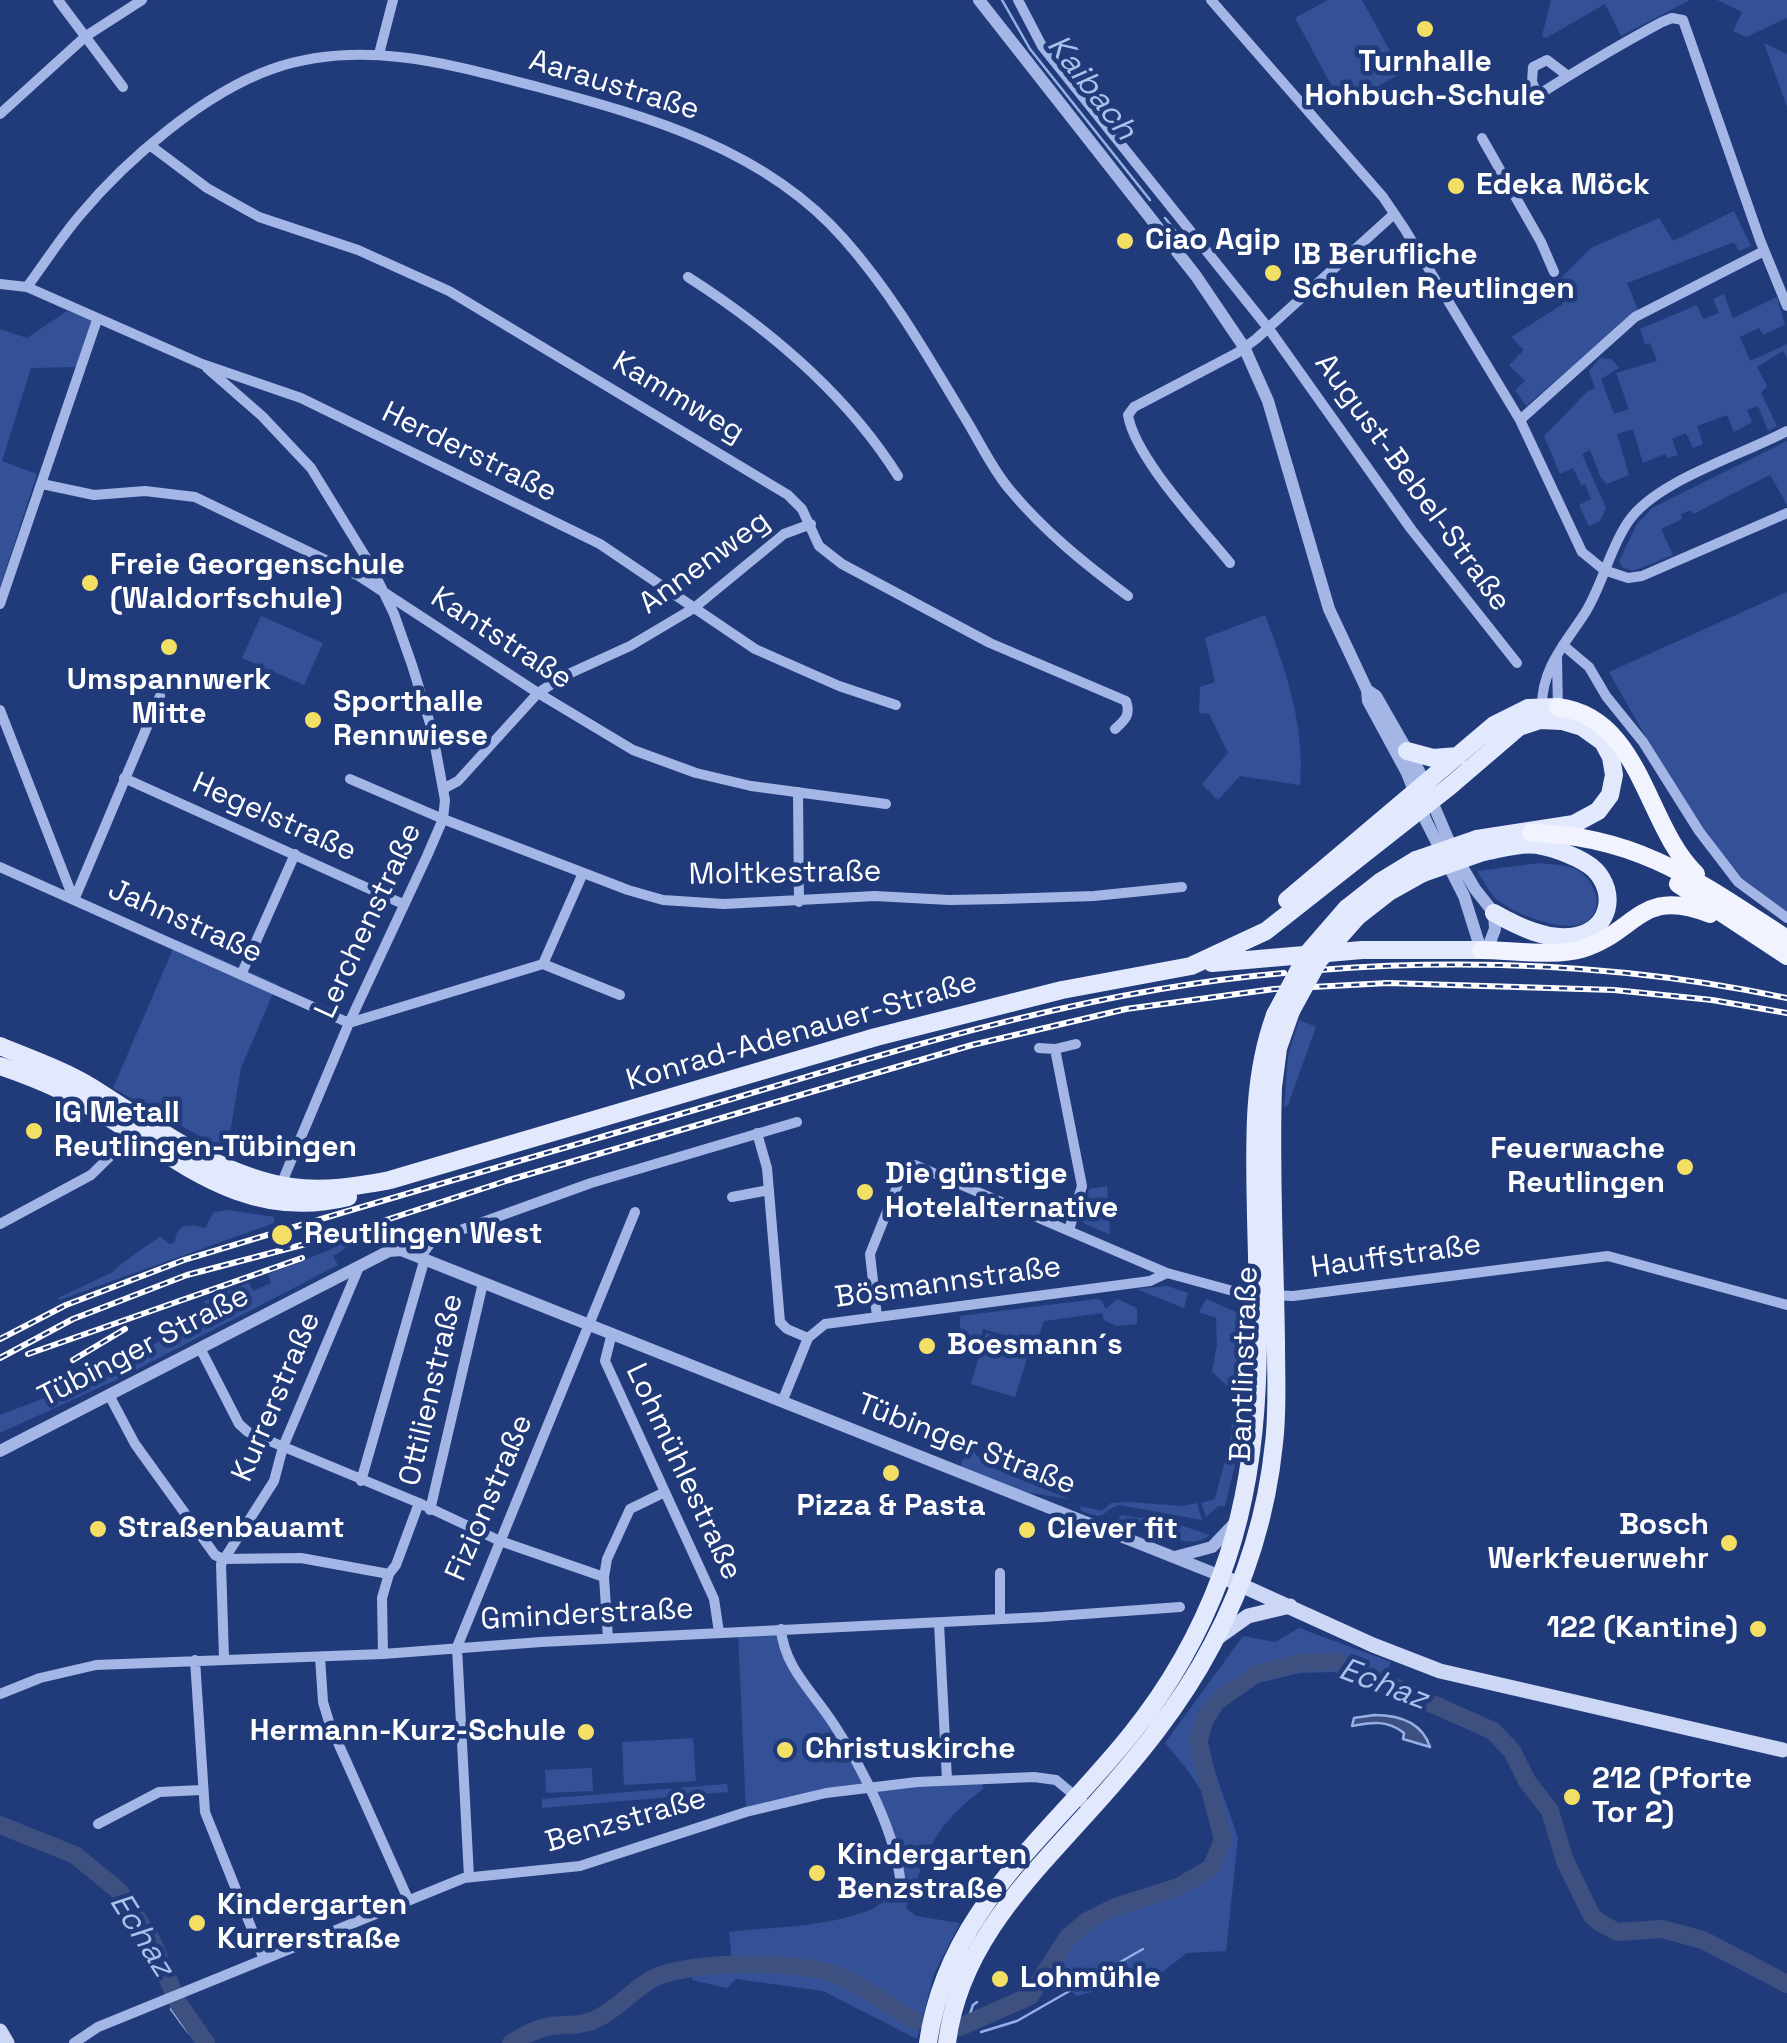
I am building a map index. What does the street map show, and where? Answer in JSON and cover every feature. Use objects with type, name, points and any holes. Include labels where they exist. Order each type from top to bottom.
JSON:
[{"type":"highway","points":[[1550,714],[1596,720],[1620,743],[1673,848],[1719,895]]},
{"type":"highway","points":[[1533,838],[1578,836],[1618,844],[1667,864],[1787,939]]},
{"type":"highway","points":[[1533,838],[1629,860],[1680,885],[1787,956]]},
{"type":"highway","points":[[1484,950],[1585,948],[1644,910],[1660,906],[1692,907],[1730,920]]},
{"type":"main road","name":"Konrad-Adenauer-Straße","points":[[1423,797],[1458,756],[1504,719],[1528,708],[1550,714]]},
{"type":"main road","name":"Konrad-Adenauer-Straße","points":[[0,1066],[229,1167],[278,1193],[390,1180],[876,1037],[1062,990],[1190,966],[1254,939],[1423,797],[1510,733],[1550,714]]},
{"type":"main road","name":"Bantlinstraße","points":[[946,2043],[957,1992],[984,1935],[1158,1698],[1190,1644],[1221,1576],[1241,1514],[1258,1411],[1267,1296],[1273,1087],[1283,1013],[1352,913],[1389,892],[1419,866],[1480,846],[1533,838],[1590,818],[1605,804],[1613,786],[1614,766],[1603,742],[1582,727],[1550,714]]},
{"type":"main road","points":[[1407,751],[1434,758],[1458,756]]},
{"type":"main road","points":[[1494,914],[1523,928],[1564,937],[1577,936],[1602,922],[1609,896],[1594,869],[1533,838]]},
{"type":"main road","points":[[1190,966],[1362,950],[1484,950]]},
{"type":"main road","name":"Konrad-Adenauer-Straße","points":[[0,1046],[67,1074],[139,1128]]},
{"type":"main road","name":"Bantlinstraße","points":[[928,2043],[936,1998],[957,1946],[1006,1878],[1173,1710],[1215,1640],[1240,1584],[1263,1508],[1275,1441],[1267,1296]]},
{"type":"main road","name":"Tübinger Straße","points":[[1221,1576],[1391,1653],[1453,1674],[1783,1750]]},
{"type":"main road","points":[[1215,1640],[1248,1616],[1290,1606]]},
{"type":"main road","points":[[982,1890],[1006,1878]]},
{"type":"main road","points":[[0,2032],[7,2043]]},
{"type":"street","points":[[58,0],[123,86]]},
{"type":"street","points":[[0,114],[86,36],[142,0]]},
{"type":"street","points":[[379,54],[393,0]]},
{"type":"street","points":[[980,0],[1196,276],[1244,347],[1268,401],[1328,609],[1367,690],[1368,702],[1475,889],[1494,914],[1495,929],[1484,950]]},
{"type":"street","name":"August-Bebel-Straße","points":[[1018,0],[1042,46],[1269,329],[1411,529],[1518,663]]},
{"type":"street","points":[[1211,0],[1394,214],[1520,420],[1577,544],[1588,559],[1604,570],[1628,578],[1642,576],[1787,513]]},
{"type":"street","points":[[1568,76],[1662,22],[1680,18],[1787,306]]},
{"type":"street","name":"Aaraustraße","points":[[27,288],[80,214],[151,146],[213,99],[271,70],[323,58],[379,54],[444,62],[651,118],[734,154],[780,180],[842,236],[900,310],[1008,489],[1067,550],[1128,596]]},
{"type":"street","points":[[1482,138],[1554,272]]},
{"type":"street","name":"Kammweg","points":[[151,146],[207,188],[259,217],[358,250],[449,290],[788,495],[810,524],[819,546],[842,564],[990,643],[1126,701],[1126,719],[1115,729]]},
{"type":"street","points":[[1150,219],[1167,204]]},
{"type":"street","points":[[1230,564],[1150,461],[1130,427],[1128,415],[1134,406],[1244,347],[1269,329],[1394,214]]},
{"type":"street","points":[[1520,420],[1635,317],[1764,251]]},
{"type":"street","points":[[688,277],[770,334],[840,400],[898,476]]},
{"type":"street","name":"Herderstraße","points":[[0,284],[27,288],[202,364],[301,398],[600,544],[755,649],[839,686],[896,705]]},
{"type":"street","points":[[0,604],[97,320]]},
{"type":"street","name":"Lerchenstraße","points":[[202,364],[262,416],[311,468],[357,540],[384,591],[426,710],[442,789],[442,819],[349,1023],[278,1193]]},
{"type":"street","points":[[1550,714],[1557,658],[1593,598],[1625,525],[1651,498],[1787,431]]},
{"type":"street","name":"Kantstraße","points":[[42,484],[94,495],[146,491],[195,497],[300,545],[384,591],[604,734],[658,760],[733,782],[886,804]]},
{"type":"street","name":"Annenweg","points":[[442,789],[458,781],[538,693],[694,608],[784,534],[810,524]]},
{"type":"street","points":[[1563,645],[1589,667],[1612,704],[1637,732],[1698,831],[1738,882],[1787,918]]},
{"type":"street","points":[[1367,690],[1376,696],[1407,751],[1484,950]]},
{"type":"street","points":[[74,900],[160,696]]},
{"type":"street","points":[[0,710],[74,900]]},
{"type":"street","name":"Hegelstraße","points":[[124,778],[403,904]]},
{"type":"street","name":"Moltkestraße","points":[[350,778],[442,819],[663,900],[724,904],[875,896],[949,900],[1076,897],[1182,887]]},
{"type":"street","points":[[798,792],[799,902]]},
{"type":"street","points":[[241,975],[295,854]]},
{"type":"street","name":"Jahnstraße","points":[[0,867],[349,1023]]},
{"type":"street","points":[[543,964],[584,873]]},
{"type":"street","points":[[349,1023],[543,964],[620,995]]},
{"type":"street","points":[[1039,1048],[1076,1044]]},
{"type":"street","points":[[1055,1049],[1082,1186],[1069,1230]]},
{"type":"street","name":"Tübinger Straße","points":[[423,1257],[433,1240],[590,1183],[797,1122]]},
{"type":"street","points":[[0,1224],[91,1175],[139,1128]]},
{"type":"street","points":[[757,1133],[766,1161],[780,1322],[808,1338]]},
{"type":"street","name":"Hauffstraße","points":[[877,1317],[870,1254],[902,1174],[909,1166],[922,1166],[1167,1273],[1222,1290],[1267,1296],[1608,1256],[1787,1305]]},
{"type":"street","points":[[732,1197],[769,1190]]},
{"type":"street","name":"Fizionstraße","points":[[469,1877],[457,1648],[635,1212]]},
{"type":"street","name":"Tübinger Straße","points":[[0,1451],[394,1250],[423,1257],[1221,1576]]},
{"type":"street","points":[[361,1481],[423,1257]]},
{"type":"street","name":"Kurrerstraße","points":[[223,1558],[274,1481],[283,1447],[360,1266]]},
{"type":"street","name":"Bösmannstraße","points":[[782,1402],[808,1338],[825,1324],[1150,1280],[1167,1273]]},
{"type":"street","name":"Ottilienstraße","points":[[383,1654],[381,1613],[389,1574],[424,1506],[484,1282]]},
{"type":"street","name":"Lohmühlestraße","points":[[612,1333],[605,1360],[714,1599],[719,1632]]},
{"type":"street","points":[[200,1348],[241,1427],[500,1541],[604,1578]]},
{"type":"street","points":[[109,1395],[135,1444],[209,1548],[223,1558],[301,1558],[389,1574]]},
{"type":"street","points":[[608,1638],[606,1559],[626,1513],[664,1492]]},
{"type":"street","points":[[1172,1557],[1212,1548],[1241,1514]]},
{"type":"street","points":[[223,1558],[220,1571],[224,1658]]},
{"type":"street","points":[[1000,1573],[1000,1620]]},
{"type":"street","name":"Gminderstraße","points":[[0,1694],[75,1668],[1000,1620],[1180,1606]]},
{"type":"street","points":[[938,1622],[947,1780]]},
{"type":"street","points":[[781,1629],[786,1657],[840,1735],[868,1787],[898,1860],[901,1887]]},
{"type":"street","points":[[320,1657],[330,1725],[408,1900]]},
{"type":"street","points":[[195,1660],[202,1790],[208,1823],[263,1958]]},
{"type":"street","name":"Benzstraße","points":[[74,2043],[98,2026],[469,1877],[580,1866],[746,1812],[814,1795],[947,1780],[1044,1777],[1056,1780],[1084,1803]]},
{"type":"street","points":[[98,1824],[150,1795],[202,1790]]},
{"type":"shaded area","points":[[1328,0],[1362,0],[1402,73],[1342,105],[1295,18]]},
{"type":"shaded area","points":[[1551,0],[1690,0],[1621,36],[1605,4],[1546,38],[1542,36]]},
{"type":"shaded area","points":[[1717,0],[1787,0],[1787,18],[1746,37],[1733,31],[1742,12]]},
{"type":"shaded area","points":[[1764,43],[1787,54],[1787,107]]},
{"type":"shaded area","points":[[1734,211],[1751,246],[1739,251],[1734,242],[1627,283],[1638,310],[1526,406],[1515,390],[1525,381],[1509,365],[1524,350],[1511,337],[1563,304],[1555,284],[1591,248],[1659,218],[1673,241]]},
{"type":"shaded area","points":[[1724,294],[1733,318],[1777,297],[1785,325],[1763,335],[1759,328],[1740,337],[1750,361],[1787,344],[1787,358],[1783,351],[1757,367],[1767,386],[1761,393],[1777,426],[1768,431],[1758,406],[1747,410],[1752,422],[1734,432],[1727,415],[1697,426],[1703,444],[1693,448],[1686,433],[1672,439],[1678,455],[1667,458],[1665,454],[1643,463],[1633,429],[1617,434],[1629,475],[1607,484],[1590,450],[1582,454],[1606,508],[1600,521],[1589,526],[1579,505],[1591,499],[1585,484],[1581,485],[1573,468],[1560,474],[1544,436],[1595,388],[1589,371],[1600,358],[1611,359],[1619,368],[1601,379],[1614,414],[1629,409],[1616,373],[1657,361],[1650,343],[1645,345],[1640,329],[1697,305],[1703,319],[1719,313],[1713,299]]},
{"type":"shaded area","points":[[67,311],[93,320],[76,367],[31,368],[2,461],[37,474],[0,587],[0,329],[27,338]]},
{"type":"shaded area","points":[[1787,441],[1787,505],[1770,475],[1693,514],[1691,510],[1681,514],[1682,519],[1661,529],[1673,555],[1633,571],[1622,567],[1619,561],[1637,524],[1652,508]]},
{"type":"shaded area","points":[[1787,592],[1787,916],[1739,880],[1699,831],[1609,672]]},
{"type":"shaded area","points":[[1265,615],[1297,719],[1300,785],[1240,776],[1218,800],[1202,784],[1228,753],[1209,714],[1199,713],[1200,687],[1215,682],[1205,638]]},
{"type":"shaded area","points":[[261,616],[323,643],[304,685],[242,658]]},
{"type":"shaded area","points":[[1539,863],[1573,868],[1593,886],[1596,908],[1587,921],[1556,925],[1518,912],[1496,899],[1477,871]]},
{"type":"shaded area","points":[[177,940],[277,984],[241,1068],[227,1151],[113,1088]]},
{"type":"shaded area","points":[[1299,1020],[1316,1027],[1284,1107],[1288,1056]]},
{"type":"shaded area","points":[[1107,1186],[1110,1235],[1080,1221],[1089,1189]]},
{"type":"shaded area","points":[[228,1210],[274,1217],[274,1223],[59,1300],[113,1272],[160,1237],[170,1244],[181,1228],[205,1228],[214,1212]]},
{"type":"shaded area","points":[[349,1237],[354,1243],[333,1256],[338,1265],[120,1378],[0,1433],[0,1415],[95,1375],[204,1317],[209,1312],[204,1301],[249,1283],[253,1291],[271,1283],[268,1274],[330,1250]]},
{"type":"shaded area","points":[[1167,1286],[1188,1293],[1184,1308],[1136,1289]]},
{"type":"shaded area","points":[[1096,1299],[1106,1309],[1117,1299],[1137,1308],[1137,1324],[1116,1326],[1104,1320],[1102,1313],[1044,1321],[1036,1344],[983,1329],[981,1337],[960,1342],[960,1316]]},
{"type":"shaded area","points":[[1206,1299],[1243,1315],[1246,1418],[1225,1506],[1218,1506],[1206,1517],[1201,1503],[1215,1499],[1229,1445],[1233,1404],[1231,1389],[1212,1372],[1216,1318],[1199,1312]]},
{"type":"shaded area","points":[[986,1333],[1031,1346],[1015,1397],[971,1384]]},
{"type":"shaded area","points":[[965,1439],[977,1456],[989,1460],[995,1469],[1069,1499],[1024,1492],[960,1467],[966,1452],[961,1440]]},
{"type":"shaded area","points":[[1111,1503],[1183,1506],[1197,1503],[1202,1520],[1119,1505],[1096,1515],[1081,1511],[1080,1506],[1102,1511]]},
{"type":"shaded area","points":[[1121,1515],[1174,1523],[1210,1535],[1186,1542],[1147,1523],[1118,1519]]},
{"type":"shaded area","points":[[1299,1628],[1391,1662],[1378,1693],[1334,1672],[1300,1673],[1258,1683],[1221,1708],[1213,1722],[1208,1741],[1213,1766],[1238,1838],[1226,1951],[1187,1953],[1161,1973],[1077,1996],[1040,1965],[1064,1935],[1105,1902],[1187,1877],[1205,1863],[1214,1847],[1211,1811],[1190,1774],[1165,1743],[1243,1636],[1275,1642]]},
{"type":"shaded area","points":[[781,1629],[783,1649],[868,1787],[746,1812],[738,1631]]},
{"type":"shaded area","points":[[1392,1716],[1415,1726],[1430,1747],[1403,1739],[1404,1733],[1386,1724],[1352,1726],[1354,1718]]},
{"type":"shaded area","points":[[693,1738],[696,1781],[624,1785],[622,1742]]},
{"type":"shaded area","points":[[592,1768],[593,1791],[546,1793],[545,1770]]},
{"type":"shaded area","points":[[982,1778],[983,1789],[952,1816],[933,1842],[906,1908],[916,1916],[960,1923],[934,1974],[917,2039],[823,1991],[736,1979],[727,1988],[692,1980],[693,1965],[732,1961],[729,1932],[853,1916],[874,1908],[901,1887],[900,1873],[868,1787]]},
{"type":"shaded area","points":[[727,1784],[728,1792],[542,1808],[542,1799]]},
{"type":"shaded area","points":[[186,2002],[210,2043],[192,2036],[171,2009]]},
{"type":"waterway","name":"Kaibach","points":[[1002,0],[1030,49],[1150,200]]},
{"type":"waterway","name":"Kaibach","points":[[1165,218],[1179,235]]},
{"type":"waterway","name":"Echaz","points":[[960,2027],[1030,1996],[1068,1937],[1087,1921],[1115,1907],[1178,1887],[1211,1868],[1223,1840],[1198,1742],[1205,1719],[1216,1702],[1256,1674],[1298,1663],[1336,1661],[1493,1731],[1512,1751],[1527,1781],[1550,1811],[1565,1861],[1592,1916],[1599,1922],[1617,1932],[1662,1929],[1703,1940],[1787,1984]]},
{"type":"waterway","name":"Echaz","points":[[0,1825],[75,1855],[119,1891],[152,1941],[178,2003],[206,2043]]},
{"type":"waterway","points":[[981,2032],[1017,2021],[1143,1949]]},
{"type":"waterway","name":"Echaz","points":[[511,2043],[541,2028],[591,2021],[654,1978],[718,1965],[819,1970],[857,1985],[916,2021]]},
{"type":"waterway","points":[[970,2014],[977,2002]]},
{"type":"railway","points":[[1319,970],[1436,965],[1554,967],[1672,978],[1787,998]]},
{"type":"railway","points":[[0,1339],[66,1305],[184,1260],[850,1064],[1065,1008],[1210,981],[1284,973]]},
{"type":"railway","points":[[0,1358],[73,1319],[187,1275],[340,1235],[509,1180],[972,1045],[1126,1009],[1274,989],[1388,983],[1614,990],[1712,1000],[1787,1013]]},
{"type":"railway","points":[[28,1354],[302,1258]]},
{"type":"railway","points":[[73,1360],[125,1329]]},
{"type":"place","name":"Turnhalle Hohbuch-Schule","points":[[1425,29]]},
{"type":"place","name":"Edeka Möck","points":[[1456,186]]},
{"type":"place","name":"Ciao Agip","points":[[1125,241]]},
{"type":"place","name":"IB Berufliche Schulen Reutlingen","points":[[1273,273]]},
{"type":"place","name":"Freie Georgenschule (Waldorfschule)","points":[[90,583]]},
{"type":"place","name":"Umspannwerk Mitte","points":[[169,647]]},
{"type":"place","name":"Sporthalle Rennwiese","points":[[313,720]]},
{"type":"place","name":"IG Metall Reutlingen-Tübingen","points":[[34,1131]]},
{"type":"place","name":"Feuerwache Reutlingen","points":[[1685,1167]]},
{"type":"place","name":"Die günstige Hotelalternative","points":[[865,1192]]},
{"type":"place","name":"Reutlingen West","points":[[282,1235]]},
{"type":"place","name":"Boesmann´s","points":[[927,1346]]},
{"type":"place","name":"Pizza & Pasta","points":[[891,1473]]},
{"type":"place","name":"Straßenbauamt","points":[[98,1529]]},
{"type":"place","name":"Clever fit","points":[[1027,1530]]},
{"type":"place","name":"Bosch Werkfeuerwehr","points":[[1729,1543]]},
{"type":"place","name":"122 (Kantine)","points":[[1758,1629]]},
{"type":"place","name":"Hermann-Kurz-Schule","points":[[586,1732]]},
{"type":"place","name":"Christuskirche","points":[[785,1750]]},
{"type":"place","name":"212 (Pforte Tor 2)","points":[[1572,1797]]},
{"type":"place","name":"Kindergarten Benzstraße","points":[[817,1873]]},
{"type":"place","name":"Kindergarten Kurrerstraße","points":[[197,1923]]},
{"type":"place","name":"Lohmühle","points":[[1000,1979]]}]
